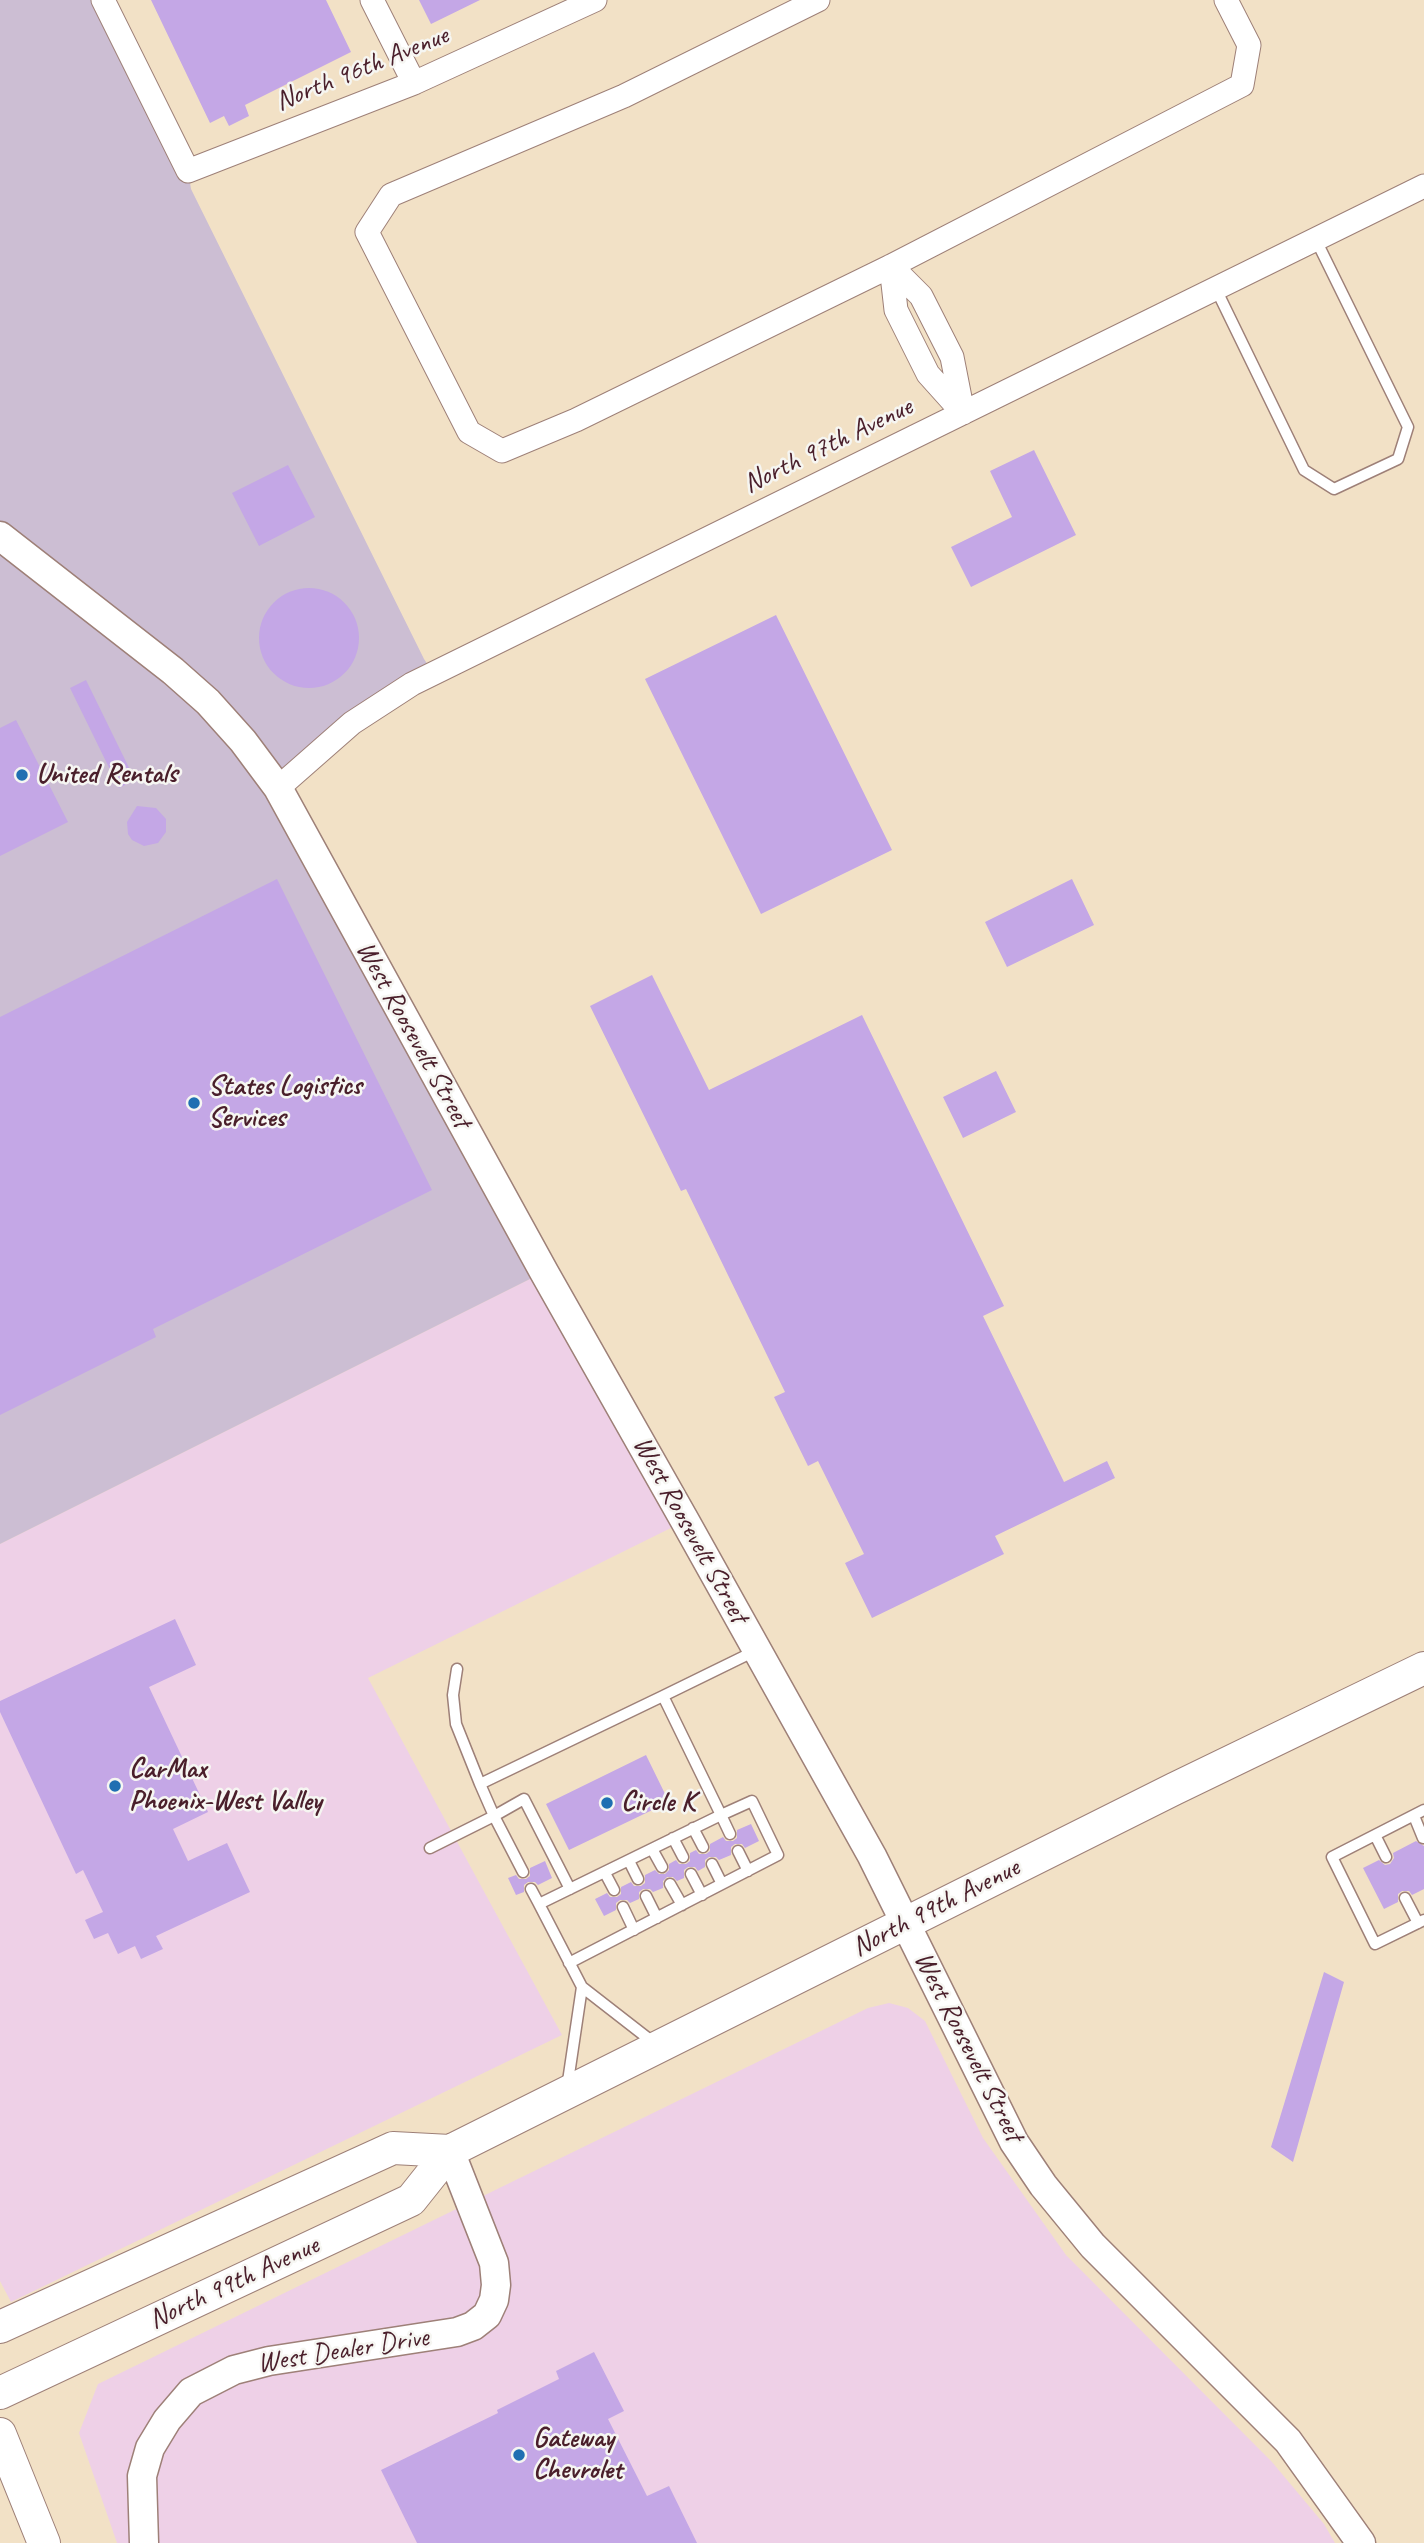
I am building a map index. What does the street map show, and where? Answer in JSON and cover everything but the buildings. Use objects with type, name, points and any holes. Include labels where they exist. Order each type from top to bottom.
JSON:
[{"type":"main road","name":"North 99th Avenue","points":[[0,2393],[411,2200],[450,2151],[1174,1789],[1424,1668]]},
{"type":"main road","name":"North 99th Avenue","points":[[0,2327],[393,2148],[450,2151]]},
{"type":"main road","points":[[0,2434],[44,2543]]},
{"type":"street","name":"North 96th Avenue","points":[[103,0],[188,171],[414,83],[595,0]]},
{"type":"street","points":[[373,0],[414,83]]},
{"type":"street","points":[[818,0],[624,96],[391,195],[367,232],[469,432],[502,451],[576,420],[891,266],[1242,85],[1249,45],[1226,0]]},
{"type":"street","name":"North 97th Avenue","points":[[278,788],[352,723],[412,684],[1424,186]]},
{"type":"street","points":[[891,266],[896,310],[928,374],[963,413]]},
{"type":"street","name":"West Roosevelt Street","points":[[0,536],[173,671],[208,702],[243,741],[278,788],[544,1272],[872,1856],[1014,2142],[1043,2185],[1093,2246],[1288,2441],[1361,2543]]},
{"type":"street","name":"West Dealer Drive","points":[[144,2543],[142,2476],[150,2448],[167,2420],[191,2392],[234,2370],[269,2361],[457,2332],[473,2326],[487,2315],[494,2300],[494,2263],[450,2151]]},
{"type":"lane","points":[[1215,288],[1304,470],[1334,489],[1398,459],[1408,427],[1316,240]]},
{"type":"lane","points":[[480,1784],[757,1650]]},
{"type":"lane","points":[[457,1669],[453,1695],[456,1724],[494,1816],[523,1872]]},
{"type":"lane","points":[[663,1696],[730,1834]]},
{"type":"lane","points":[[430,1848],[524,1799],[570,1889]]},
{"type":"lane","points":[[539,1905],[752,1801],[778,1856],[569,1963]]},
{"type":"lane","points":[[1405,1899],[1421,1922],[1375,1944],[1332,1857],[1419,1813],[1423,1838]]},
{"type":"lane","points":[[694,1828],[703,1847]]},
{"type":"lane","points":[[1375,1835],[1386,1857]]},
{"type":"lane","points":[[673,1838],[682,1857]]},
{"type":"lane","points":[[652,1849],[662,1867]]},
{"type":"lane","points":[[738,1851],[748,1871]]},
{"type":"lane","points":[[629,1861],[638,1878]]},
{"type":"lane","points":[[712,1864],[722,1884]]},
{"type":"lane","points":[[605,1873],[614,1890]]},
{"type":"lane","points":[[691,1874],[702,1895]]},
{"type":"lane","points":[[670,1884],[681,1905]]},
{"type":"lane","points":[[531,1889],[582,1987],[659,2046]]},
{"type":"lane","points":[[646,1896],[657,1918]]},
{"type":"lane","points":[[623,1907],[634,1930]]},
{"type":"lane","points":[[566,2093],[582,1987]]},
{"type":"shaded area","points":[[0,0],[103,0],[188,171],[191,189],[424,659],[434,674],[278,788],[544,1272],[0,1544]]},
{"type":"shaded area","points":[[544,1272],[685,1521],[368,1678],[562,2035],[11,2302],[0,2281],[0,1544]]},
{"type":"shaded area","points":[[889,2003],[908,2008],[925,2021],[983,2138],[1066,2255],[1272,2462],[1324,2524],[1335,2543],[117,2543],[79,2433],[98,2384],[868,2008]]},
{"type":"place","name":"United Rentals","points":[[22,775]]},
{"type":"place","name":"States Logistics Services","points":[[194,1103]]},
{"type":"place","name":"CarMax Phoenix-West Valley","points":[[115,1786]]},
{"type":"place","name":"Circle K","points":[[607,1803]]},
{"type":"place","name":"Gateway Chevrolet","points":[[519,2455]]}]
